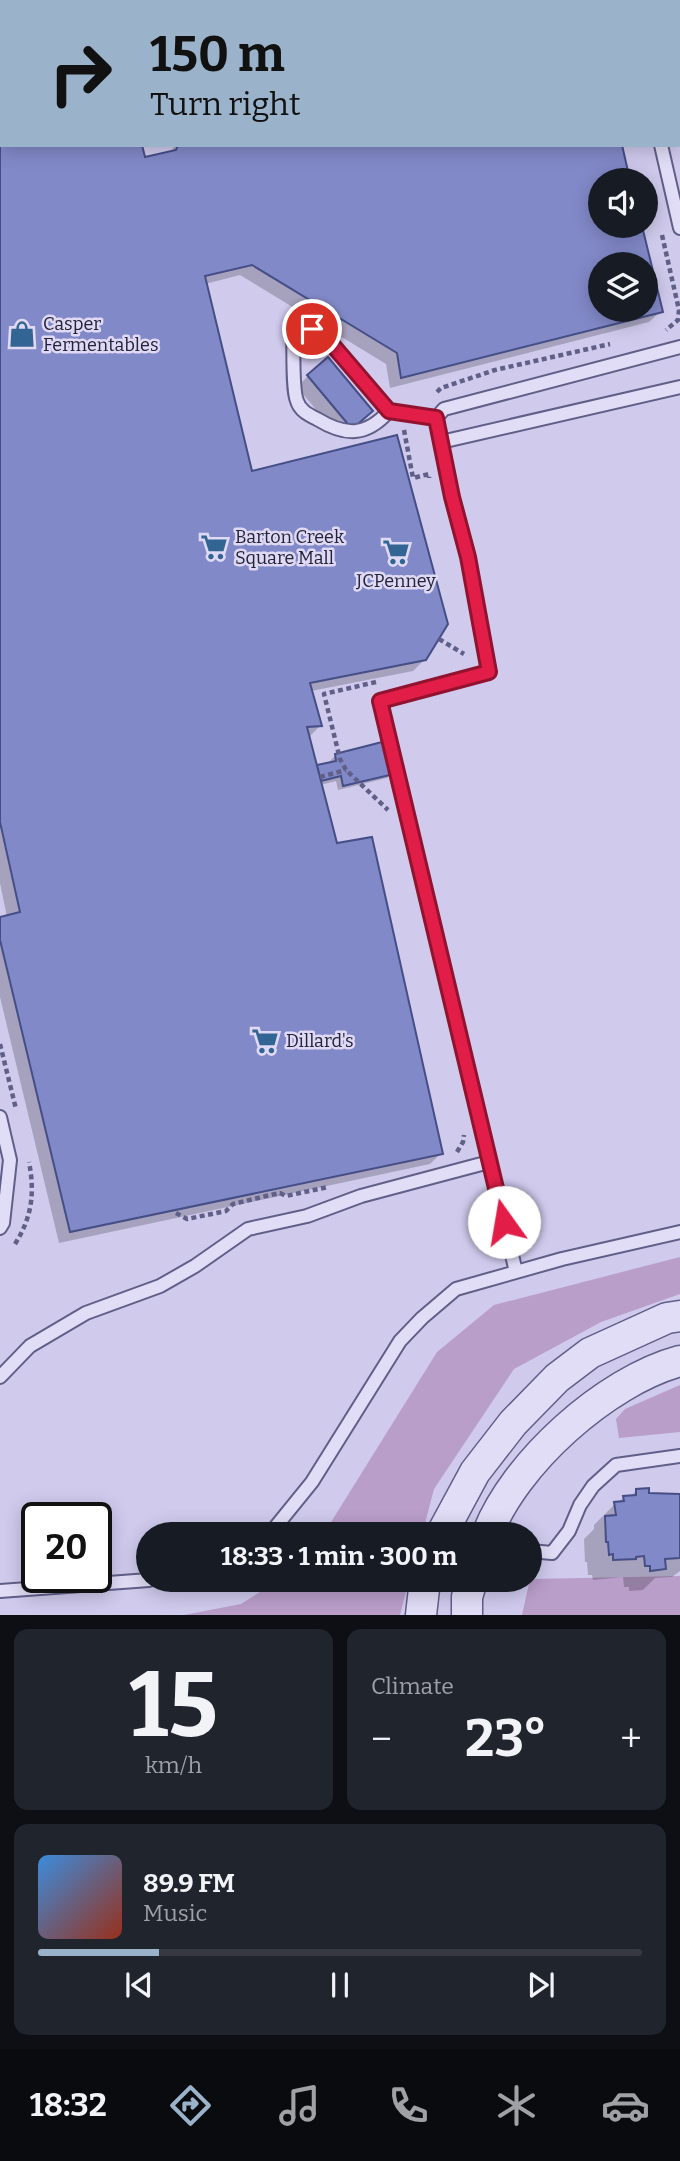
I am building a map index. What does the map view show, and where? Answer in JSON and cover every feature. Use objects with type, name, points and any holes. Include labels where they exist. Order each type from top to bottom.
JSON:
[{"type":"street","points":[[448,1522],[475,1472],[513,1423],[557,1378],[590,1353],[667,1318],[680,1317]]},
{"type":"street","points":[[492,1522],[514,1486],[549,1445],[587,1410],[634,1380],[680,1361]]},
{"type":"street","points":[[421,1615],[424,1592]]},
{"type":"street","points":[[467,1615],[468,1592]]},
{"type":"lane","points":[[661,147],[680,228]]},
{"type":"lane","points":[[389,411],[380,421],[354,433],[334,429],[303,412],[296,400],[293,335],[303,329],[312,329],[324,335],[389,411],[436,418]]},
{"type":"lane","points":[[436,418],[444,409],[680,347]]},
{"type":"lane","points":[[441,442],[680,387]]},
{"type":"lane","points":[[436,418],[452,497],[468,557],[489,672],[380,701],[516,1272]]},
{"type":"lane","points":[[0,1117],[10,1160],[3,1223],[0,1228]]},
{"type":"lane","points":[[0,1377],[30,1346],[41,1339],[86,1313],[160,1286],[195,1266],[248,1228],[307,1216],[361,1196],[489,1162]]},
{"type":"lane","points":[[280,1522],[312,1482],[388,1359],[422,1318],[456,1289],[562,1259],[680,1232]]},
{"type":"lane","points":[[542,1552],[552,1553],[569,1531],[580,1505],[593,1486],[616,1465],[680,1456]]},
{"type":"lane","points":[[0,1591],[136,1581]]},
{"type":"path","points":[[660,223],[679,310],[678,320],[669,329],[662,331]]},
{"type":"path","points":[[427,397],[441,388],[495,370],[615,343]]},
{"type":"path","points":[[411,429],[403,430],[414,478],[429,474],[432,488]]},
{"type":"path","points":[[439,639],[466,651],[460,659]]},
{"type":"path","points":[[386,679],[324,694],[345,770],[391,814]]},
{"type":"path","points":[[320,777],[345,770]]},
{"type":"path","points":[[0,1044],[8,1077]]},
{"type":"path","points":[[454,1155],[459,1150],[465,1134]]},
{"type":"path","points":[[176,1213],[187,1219],[226,1211],[233,1204],[280,1193],[286,1196],[335,1186]]},
{"type":"shaded area","points":[[680,1257],[680,1294],[601,1322],[514,1369],[434,1489],[425,1522],[331,1522],[437,1352],[494,1305]]},
{"type":"shaded area","points":[[680,1385],[680,1432],[619,1438],[616,1419],[625,1409]]},
{"type":"shaded area","points":[[680,1576],[680,1615],[522,1615],[527,1592],[542,1592],[542,1579]]},
{"type":"shaded area","points":[[260,1592],[406,1592],[400,1615],[184,1615],[241,1604]]},
{"type":"building","name":"Barton Creek Square Mall","points":[[0,147],[142,147],[145,157],[176,150],[177,147],[622,147],[627,168],[588,168],[588,238],[645,238],[648,252],[588,252],[588,322],[623,322],[401,378],[397,353],[252,265],[205,276],[252,471],[397,435],[448,624],[426,660],[310,683],[322,726],[307,727],[337,843],[372,837],[443,1154],[70,1232],[0,940],[0,917],[20,912],[0,822]]},
{"type":"building","name":"Barton Creek Square Mall","points":[[658,292],[663,312],[658,313]]},
{"type":"building","points":[[328,357],[373,411],[352,429],[307,375]]},
{"type":"building","points":[[386,741],[394,774],[343,786],[341,776],[321,781],[317,765],[336,761],[335,754]]},
{"type":"building","points":[[649,1488],[649,1493],[680,1494],[680,1558],[665,1559],[666,1569],[650,1571],[650,1566],[645,1566],[644,1556],[613,1560],[613,1554],[609,1555],[606,1542],[605,1516],[616,1515],[614,1502],[624,1501],[623,1496],[636,1495],[636,1489]]},
{"type":"place","name":"Casper Fermentables","points":[[22,334]]},
{"type":"place","name":"Barton Creek Square Mall","points":[[214,547]]},
{"type":"place","name":"JCPenney","points":[[396,552]]},
{"type":"place","name":"Dillard's","points":[[265,1041]]},
{"type":"route","points":[[312,329],[324,335],[389,411],[436,418],[452,497],[468,557],[489,672],[380,701],[504,1222]]}]
